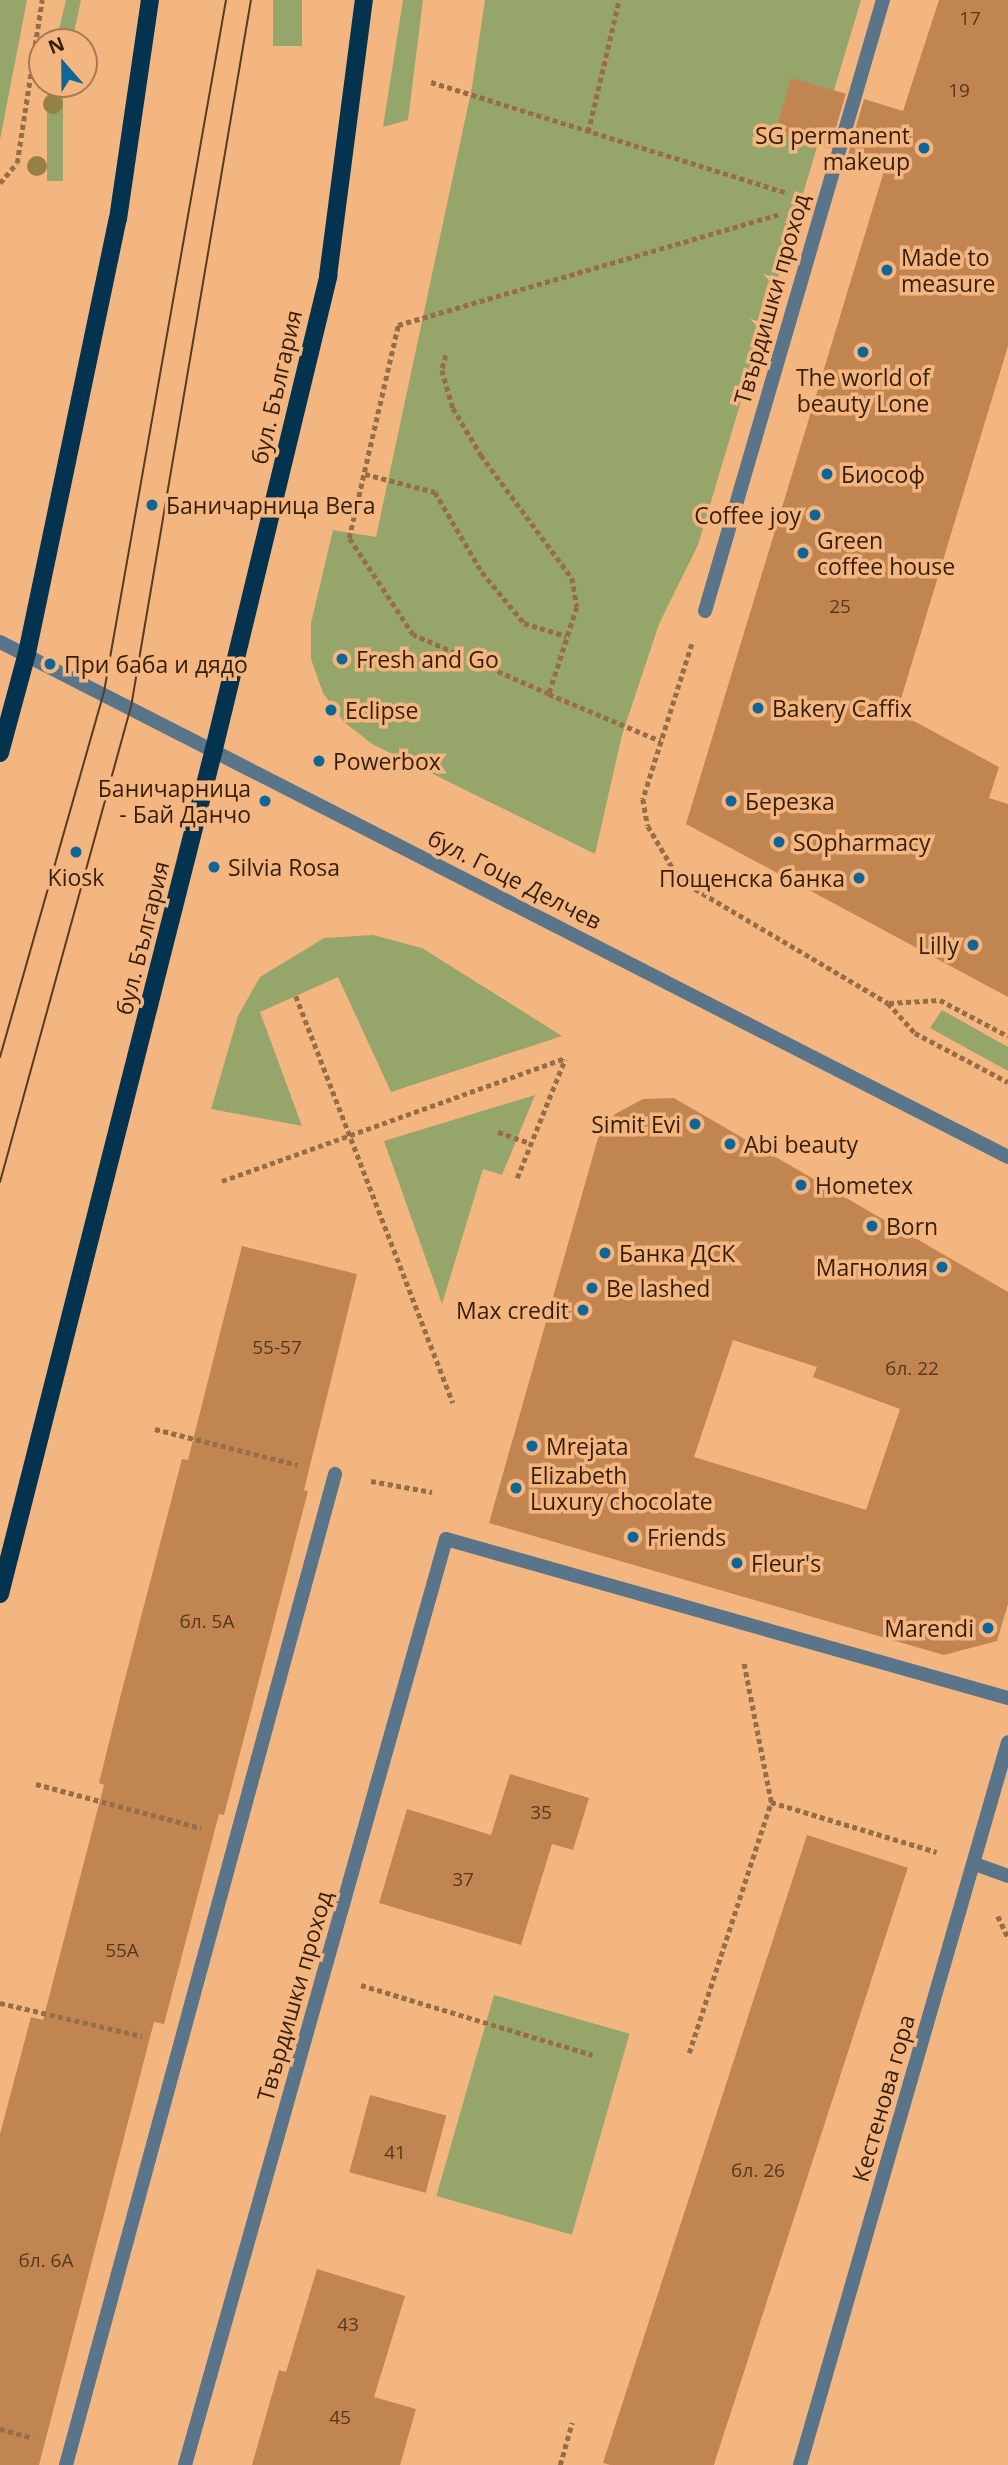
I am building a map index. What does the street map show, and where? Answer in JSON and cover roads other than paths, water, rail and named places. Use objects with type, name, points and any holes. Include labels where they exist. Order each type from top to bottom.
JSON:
[{"type":"main road","points":[[0,753],[26,653],[118,219],[149,0]]},
{"type":"main road","name":"бул. България","points":[[0,1594],[214,750],[328,276],[364,0]]},
{"type":"street","name":"Твърдишки проход","points":[[705,611],[821,203],[883,0]]},
{"type":"street","name":"бул. Гоце Делчев","points":[[0,642],[1008,1157]]},
{"type":"street","points":[[66,2465],[335,1474]]},
{"type":"street","name":"Твърдишки проход","points":[[186,2465],[446,1539],[1008,1698]]},
{"type":"street","name":"Кестенова гора","points":[[800,2465],[1008,1742]]},
{"type":"street","points":[[975,1864],[1008,1876]]},
{"type":"tram line","points":[[0,1057],[104,692],[226,0]]},
{"type":"tram line","points":[[0,1182],[131,707],[251,0]]},
{"type":"place","name":"SG permanent makeup","points":[[924,148]]},
{"type":"place","name":"Made to measure","points":[[887,270]]},
{"type":"place","name":"The world of beauty Lone","points":[[863,352]]},
{"type":"place","name":"Биософ","points":[[827,474]]},
{"type":"place","name":"Баничарница Вега","points":[[152,505]]},
{"type":"place","name":"Coffee joy","points":[[815,515]]},
{"type":"place","name":"Green coffee house","points":[[803,553]]},
{"type":"place","name":"Fresh and Go","points":[[342,659]]},
{"type":"place","name":"При баба и дядо","points":[[50,664]]},
{"type":"place","name":"Bakery Caffix","points":[[758,708]]},
{"type":"place","name":"Eclipse","points":[[331,710]]},
{"type":"place","name":"Powerbox","points":[[319,761]]},
{"type":"place","name":"Баничарница - Бай Данчо","points":[[265,801]]},
{"type":"place","name":"Березка","points":[[731,801]]},
{"type":"place","name":"SOpharmacy","points":[[779,842]]},
{"type":"place","name":"Kiosk","points":[[76,852]]},
{"type":"place","name":"Silvia Rosa","points":[[214,867]]},
{"type":"place","name":"Пощенска банка","points":[[859,878]]},
{"type":"place","name":"Lilly","points":[[973,945]]},
{"type":"place","name":"Simit Evi","points":[[695,1124]]},
{"type":"place","name":"Abi beauty","points":[[730,1144]]},
{"type":"place","name":"Hometex","points":[[801,1185]]},
{"type":"place","name":"Born","points":[[872,1226]]},
{"type":"place","name":"Банка ДСК","points":[[605,1253]]},
{"type":"place","name":"Магнолия","points":[[942,1267]]},
{"type":"place","name":"Be lashed","points":[[592,1288]]},
{"type":"place","name":"Max credit","points":[[583,1310]]},
{"type":"place","name":"Mrejata","points":[[532,1446]]},
{"type":"place","name":"Elizabeth Luxury chocolate","points":[[516,1488]]},
{"type":"place","name":"Friends","points":[[633,1537]]},
{"type":"place","name":"Fleur's","points":[[737,1563]]},
{"type":"place","name":"Marendi","points":[[988,1628]]}]
